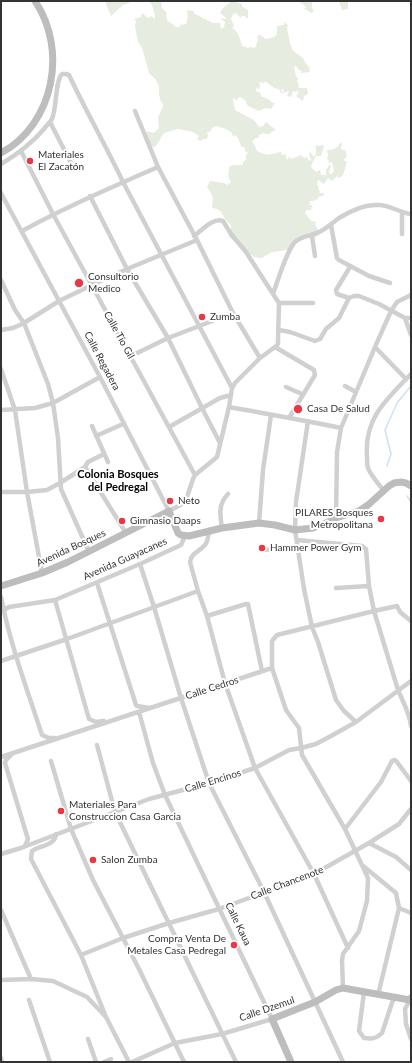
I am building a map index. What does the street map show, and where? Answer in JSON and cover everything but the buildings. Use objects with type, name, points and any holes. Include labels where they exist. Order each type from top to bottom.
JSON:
[{"type":"street","points":[[1,153],[22,138],[33,125],[41,112],[48,94],[53,64],[51,43],[49,31],[35,1]]},
{"type":"street","points":[[1,164],[21,151],[36,138],[50,122],[56,103],[59,79],[62,74],[69,75],[123,182],[232,388]]},
{"type":"street","points":[[135,111],[158,167],[196,238],[233,313],[260,358]]},
{"type":"street","points":[[50,122],[71,163]]},
{"type":"street","name":"Calle Tío Gil","points":[[21,151],[53,214],[195,475]]},
{"type":"street","points":[[22,231],[90,196],[158,167]]},
{"type":"street","name":"Calle Regadera","points":[[1,193],[100,377],[178,533],[185,536]]},
{"type":"street","points":[[90,196],[127,269],[168,338],[220,443]]},
{"type":"street","points":[[273,294],[289,252],[295,242],[321,232],[340,218],[356,209],[366,206],[379,205],[411,214]]},
{"type":"street","points":[[402,212],[402,234]]},
{"type":"street","points":[[1,330],[13,328],[24,323],[59,301],[127,269],[162,255],[196,238],[214,221],[223,221],[231,234],[246,252],[279,303],[278,344],[260,358],[235,383],[232,388],[217,458],[195,475],[186,500],[182,504],[168,511]]},
{"type":"street","points":[[331,225],[337,258],[350,267],[390,283]]},
{"type":"street","points":[[312,236],[315,256]]},
{"type":"street","points":[[350,267],[336,290],[337,294],[349,298],[359,296],[379,304],[405,318],[411,318]]},
{"type":"street","points":[[1,280],[14,310],[24,323],[48,384],[53,404],[58,438],[61,489],[89,552]]},
{"type":"street","points":[[336,518],[337,452],[342,428],[391,311],[398,302],[411,295]]},
{"type":"street","points":[[279,330],[319,340],[326,329],[340,318],[349,298]]},
{"type":"street","points":[[279,303],[313,303]]},
{"type":"street","points":[[130,356],[168,338],[233,313]]},
{"type":"street","points":[[405,318],[411,335]]},
{"type":"street","points":[[275,347],[314,370],[314,375],[289,418]]},
{"type":"street","points":[[375,347],[406,379]]},
{"type":"street","points":[[1,369],[15,410],[27,492],[42,573]]},
{"type":"street","points":[[384,492],[368,468],[366,446],[367,438],[372,422],[381,406],[411,374]]},
{"type":"street","points":[[1,410],[35,408],[53,404],[100,377]]},
{"type":"street","points":[[345,386],[356,392]]},
{"type":"street","points":[[286,387],[302,394]]},
{"type":"street","points":[[169,427],[220,398],[231,395]]},
{"type":"street","points":[[229,407],[342,428]]},
{"type":"street","points":[[259,522],[263,470],[271,415]]},
{"type":"street","points":[[308,421],[296,502],[295,530],[304,589],[312,627],[336,700],[344,711],[356,722]]},
{"type":"street","points":[[96,436],[124,424]]},
{"type":"street","points":[[92,426],[108,462]]},
{"type":"street","points":[[1,492],[47,490],[85,467],[88,462],[104,454]]},
{"type":"street","points":[[85,467],[126,533]]},
{"type":"street","points":[[185,536],[259,522],[295,530],[313,528],[336,518],[359,511],[394,483],[406,483],[411,486]]},
{"type":"street","points":[[222,528],[220,507],[223,498],[228,494]]},
{"type":"street","name":"Avenida Bosques","points":[[1,586],[42,573],[89,552],[168,511]]},
{"type":"street","points":[[209,532],[205,545],[194,554],[190,560],[225,683],[255,768],[314,874],[348,948]]},
{"type":"street","name":"Avenida Guayacanes","points":[[2,611],[9,607],[55,600],[97,583],[181,545],[185,536]]},
{"type":"street","points":[[297,540],[349,544],[364,547],[366,549],[369,586],[374,611],[398,690],[410,718],[411,726]]},
{"type":"street","points":[[261,550],[298,548]]},
{"type":"street","points":[[140,564],[209,783],[264,892],[343,1062]]},
{"type":"street","points":[[97,583],[136,705],[150,708]]},
{"type":"street","points":[[336,588],[369,586]]},
{"type":"street","points":[[1,661],[67,639],[198,591]]},
{"type":"street","points":[[1,597],[2,611],[42,735],[48,738],[58,738]]},
{"type":"street","points":[[55,600],[89,719],[96,722],[112,721]]},
{"type":"street","points":[[207,616],[248,604],[262,671]]},
{"type":"street","points":[[411,621],[400,612],[397,606],[277,636],[272,641],[272,668],[286,710],[299,728],[302,755],[345,829],[368,878],[367,901],[359,931],[343,954],[343,988],[378,995],[411,999],[405,1008],[406,1024],[411,1039]]},
{"type":"street","name":"Calle Cedros","points":[[1,757],[272,668]]},
{"type":"street","name":"Calle Encinos","points":[[1,855],[149,799],[209,783],[255,768],[289,750],[302,748],[321,742],[356,722],[411,680]]},
{"type":"street","name":"Calle Kaua","points":[[139,712],[165,795],[291,1062]]},
{"type":"street","points":[[97,745],[115,812],[236,1062]]},
{"type":"street","points":[[12,753],[5,763],[28,839],[24,846]]},
{"type":"street","points":[[345,829],[381,782],[392,761],[395,760],[411,781]]},
{"type":"street","points":[[51,761],[71,828],[93,880],[184,1062]]},
{"type":"street","name":"Calle Chancenote","points":[[81,955],[123,938],[219,909],[314,874],[356,852],[399,824],[411,810]]},
{"type":"street","points":[[56,834],[54,841],[32,851],[31,859],[81,955],[106,1017],[130,1062]]},
{"type":"street","points":[[369,843],[396,857],[411,870]]},
{"type":"street","points":[[362,864],[396,893],[399,908],[378,995]]},
{"type":"street","points":[[399,908],[411,913]]},
{"type":"street","points":[[1,910],[31,979]]},
{"type":"street","points":[[1,980],[31,979],[53,981],[87,997],[106,1017]]},
{"type":"street","name":"Calle Dzemul","points":[[130,1062],[175,1043],[222,1034],[272,1019],[315,1002],[336,990],[343,988]]},
{"type":"street","points":[[364,992],[359,1031],[364,1038],[372,1039],[382,1033],[394,997]]},
{"type":"street","points":[[29,1000],[50,1062]]},
{"type":"street","points":[[88,1039],[96,1062]]},
{"type":"street","points":[[1,1058],[2,1062]]},
{"type":"street","points":[[104,1062],[111,1059]]},
{"type":"shaded area","points":[[105,1],[130,1],[111,16]]},
{"type":"shaded area","points":[[149,1],[161,1],[162,8],[167,13],[167,20],[176,27],[186,24],[188,17],[187,10],[192,10],[195,14],[202,18],[213,23],[220,23],[221,29],[224,27],[225,22],[220,18],[226,19],[220,13],[223,8],[232,1],[242,4],[242,7],[248,10],[248,18],[245,18],[246,16],[242,16],[242,14],[241,18],[236,13],[233,14],[231,19],[234,26],[232,28],[238,34],[243,47],[245,46],[247,48],[255,48],[258,40],[257,36],[260,35],[266,39],[274,37],[277,34],[277,26],[284,25],[285,21],[288,26],[287,28],[290,43],[293,51],[303,58],[310,68],[310,72],[300,73],[302,71],[296,66],[294,67],[298,79],[298,88],[307,88],[308,94],[304,96],[303,101],[296,96],[299,92],[293,91],[291,97],[287,96],[289,91],[283,93],[284,89],[281,90],[283,94],[279,89],[274,88],[265,81],[264,83],[259,82],[259,90],[257,87],[256,90],[257,92],[260,92],[261,96],[270,100],[272,103],[275,103],[271,109],[265,108],[259,111],[248,106],[245,100],[240,97],[237,101],[234,98],[233,100],[235,110],[254,120],[259,127],[263,126],[266,122],[276,130],[270,134],[264,133],[259,135],[258,138],[253,140],[252,142],[257,151],[261,153],[269,154],[281,152],[282,155],[286,154],[286,158],[288,160],[289,156],[291,159],[301,155],[304,158],[307,157],[309,161],[311,160],[309,154],[310,152],[314,157],[316,153],[316,145],[322,145],[324,146],[321,156],[316,156],[311,167],[316,172],[320,170],[321,175],[326,175],[326,170],[329,165],[331,165],[329,173],[332,174],[334,171],[332,162],[328,163],[329,160],[327,159],[327,150],[335,149],[340,143],[342,143],[341,149],[346,151],[347,154],[346,158],[343,160],[347,162],[343,175],[339,178],[337,176],[332,181],[328,178],[324,184],[318,180],[318,189],[320,193],[324,193],[323,196],[310,201],[309,205],[312,205],[311,210],[306,210],[305,213],[311,221],[316,222],[315,224],[320,234],[312,238],[298,238],[290,251],[272,252],[262,258],[253,257],[243,246],[229,237],[231,226],[225,220],[220,211],[212,208],[213,197],[207,187],[210,181],[224,183],[227,185],[231,182],[228,174],[230,166],[243,165],[243,162],[246,160],[246,155],[248,153],[245,151],[245,148],[241,146],[236,136],[235,135],[233,137],[232,133],[226,129],[216,126],[212,128],[210,132],[207,132],[207,139],[203,139],[202,141],[198,140],[198,135],[193,132],[178,129],[164,133],[155,147],[145,142],[147,131],[154,133],[159,128],[158,117],[163,105],[159,95],[159,86],[156,80],[149,73],[142,48],[138,42],[135,26],[136,21],[134,19],[141,17],[142,13],[148,18],[151,16],[155,19],[154,10]]},
{"type":"shaded area","points":[[299,1],[312,1],[312,8],[314,11],[311,13],[304,9],[306,7]]},
{"type":"shaded area","points":[[339,1],[348,1],[348,9],[342,10]]},
{"type":"waterway","points":[[387,466],[391,454],[385,430],[397,403],[411,386]]},
{"type":"waterway","points":[[407,496],[411,502]]},
{"type":"place","name":"Materiales El Zacatón","points":[[30,161]]},
{"type":"place","name":"Consultorio Medico","points":[[79,283]]},
{"type":"place","name":"Zumba","points":[[202,317]]},
{"type":"place","name":"Casa De Salud","points":[[298,409]]},
{"type":"place","name":"Neto","points":[[170,501]]},
{"type":"place","name":"PILARES Bosques Metropolitana","points":[[381,519]]},
{"type":"place","name":"Gimnasio Daaps","points":[[122,521]]},
{"type":"place","name":"Hammer Power Gym","points":[[262,548]]},
{"type":"place","name":"Materiales Para Construccion Casa Garcia","points":[[61,811]]},
{"type":"place","name":"Salon Zumba","points":[[93,860]]},
{"type":"place","name":"Compra Venta De Metales Casa Pedregal","points":[[234,945]]},
{"type":"district","name":"Colonia Bosques del Pedregal","points":[[118,480]]}]
